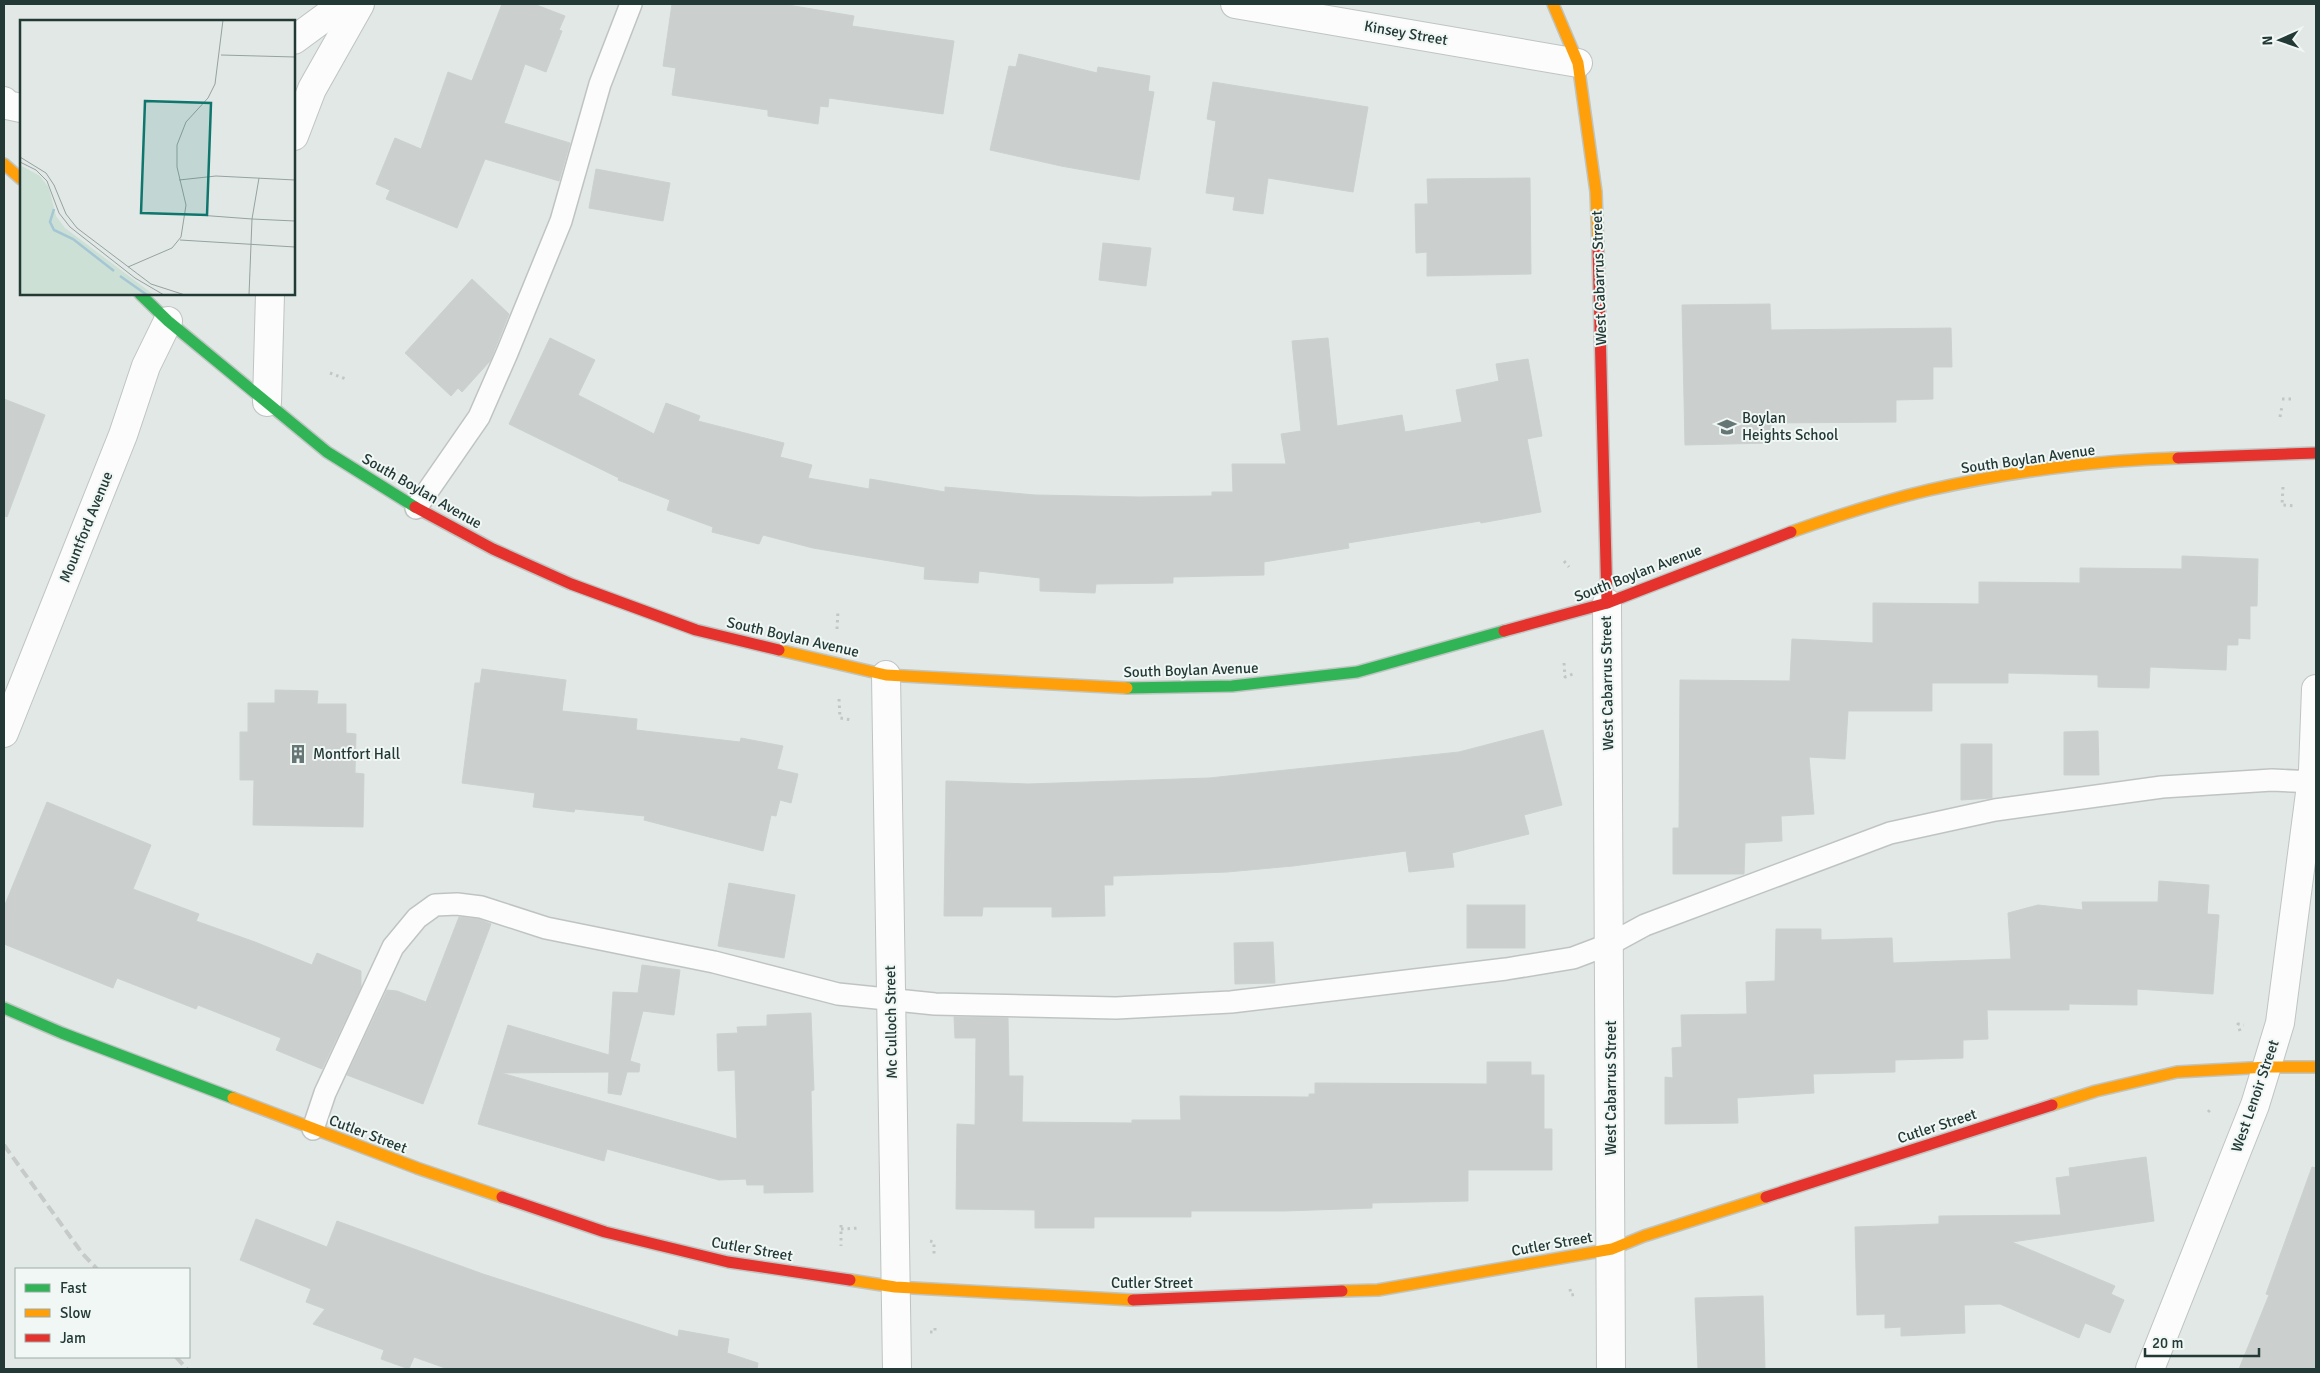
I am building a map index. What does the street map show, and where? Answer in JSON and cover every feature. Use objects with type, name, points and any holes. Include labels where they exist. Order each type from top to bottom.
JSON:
[{"type":"street","points":[[295,39],[343,4]]},
{"type":"street","points":[[295,133],[312,89],[360,4]]},
{"type":"street","name":"Kinsey Street","points":[[1235,4],[1578,62]]},
{"type":"street","name":"West Cabarrus Street","points":[[1553,4],[1578,62],[1596,192],[1606,603],[1612,1369]]},
{"type":"street","points":[[4,101],[8,106],[20,108]]},
{"type":"street","points":[[4,164],[20,178]]},
{"type":"street","name":"South Boylan Avenue","points":[[141,295],[168,321],[327,452],[416,508],[492,549],[571,584],[696,630],[886,675],[1108,688],[1232,686],[1357,672],[1606,603],[1772,538],[1858,509],[1929,490],[1989,478],[2132,459],[2316,453]]},
{"type":"street","points":[[267,402],[270,295]]},
{"type":"street","name":"Mountford Avenue","points":[[4,733],[123,434],[146,366],[168,321]]},
{"type":"street","name":"Mc Culloch Street","points":[[886,675],[897,1369]]},
{"type":"street","name":"West Lenoir Street","points":[[2150,1369],[2268,1067],[2280,1023],[2314,782],[2316,689]]},
{"type":"street","name":"Cutler Street","points":[[4,1008],[62,1033],[417,1168],[605,1232],[728,1262],[895,1287],[1138,1300],[1378,1290],[1612,1248],[1644,1236],[2096,1091],[2177,1072],[2268,1067],[2316,1067]]},
{"type":"lane","points":[[416,508],[479,418],[507,354],[561,221],[600,84],[631,4]]},
{"type":"lane","points":[[313,1129],[325,1093],[393,947],[417,918],[435,906],[457,904],[481,908],[546,928],[714,962],[838,994],[935,1004],[1116,1008],[1231,1002],[1506,969],[1573,958],[1610,944],[1645,925],[1890,833],[1995,810],[2162,787],[2272,780],[2314,782]]},
{"type":"path","points":[[330,373],[346,379]]},
{"type":"path","points":[[2282,399],[2292,398]]},
{"type":"path","points":[[2280,417],[2282,406]]},
{"type":"path","points":[[2283,484],[2282,505],[2296,506]]},
{"type":"path","points":[[1564,561],[1568,567]]},
{"type":"path","points":[[837,630],[838,612]]},
{"type":"path","points":[[1564,663],[1565,677],[1573,674]]},
{"type":"path","points":[[839,697],[840,718],[855,721]]},
{"type":"path","points":[[2240,1031],[2238,1024],[2244,1025]]},
{"type":"path","points":[[2208,1112],[2212,1108]]},
{"type":"path","points":[[841,1249],[841,1227],[860,1228]]},
{"type":"path","points":[[934,1242],[934,1257]]},
{"type":"path","points":[[1570,1296],[1577,1294]]},
{"type":"building","points":[[502,4],[534,4],[565,16],[559,30],[562,31],[546,72],[525,64],[504,123],[570,143],[559,181],[485,159],[457,228],[386,199],[390,190],[376,184],[395,138],[421,149],[448,72],[472,81]]},
{"type":"building","points":[[672,4],[782,4],[854,16],[852,26],[954,41],[943,114],[829,98],[828,107],[820,106],[818,124],[768,116],[768,110],[672,95],[676,68],[663,66]]},
{"type":"building","points":[[1019,54],[1097,73],[1098,67],[1150,76],[1148,91],[1154,92],[1139,180],[1061,166],[990,150],[1009,66],[1016,67]]},
{"type":"building","points":[[1213,82],[1368,107],[1353,192],[1268,178],[1263,214],[1233,210],[1235,197],[1206,193],[1216,121],[1207,119]]},
{"type":"building","points":[[596,169],[670,183],[663,221],[589,208]]},
{"type":"building","points":[[1530,178],[1531,274],[1427,276],[1427,252],[1416,253],[1415,204],[1428,204],[1427,179]]},
{"type":"building","points":[[1103,243],[1151,248],[1146,286],[1099,280]]},
{"type":"building","points":[[472,279],[509,314],[490,361],[462,392],[458,388],[451,396],[405,353]]},
{"type":"building","points":[[1770,304],[1771,330],[1951,328],[1952,367],[1933,367],[1933,399],[1896,400],[1896,422],[1771,423],[1771,443],[1685,445],[1682,305]]},
{"type":"building","points":[[550,338],[595,360],[578,395],[654,434],[666,403],[700,416],[698,421],[784,443],[780,457],[812,465],[808,478],[869,489],[870,479],[945,492],[945,487],[1035,495],[1212,496],[1212,492],[1233,492],[1232,464],[1286,464],[1281,434],[1301,431],[1292,341],[1328,338],[1337,426],[1402,415],[1405,432],[1462,422],[1456,390],[1499,381],[1496,364],[1528,359],[1542,436],[1527,439],[1541,512],[1348,543],[1349,548],[1264,562],[1264,575],[1173,577],[1173,583],[1096,584],[1095,593],[1040,591],[1040,578],[979,571],[978,583],[924,579],[925,567],[813,548],[763,535],[759,544],[712,532],[713,527],[667,510],[670,500],[618,480],[619,478],[509,424]]},
{"type":"building","points":[[4,399],[45,415],[7,517],[4,516]]},
{"type":"building","points":[[2182,556],[2258,559],[2257,606],[2250,606],[2250,639],[2238,638],[2238,645],[2227,645],[2226,670],[2150,667],[2149,688],[2098,687],[2098,675],[2008,673],[2008,683],[1932,683],[1932,711],[1848,711],[1845,759],[1809,757],[1814,814],[1781,816],[1782,841],[1745,843],[1744,874],[1673,874],[1673,828],[1679,828],[1680,680],[1790,681],[1792,639],[1873,643],[1873,603],[1979,604],[1979,582],[2080,583],[2080,568],[2182,569]]},
{"type":"building","points":[[482,669],[566,680],[562,711],[637,719],[636,730],[740,742],[741,738],[783,746],[777,769],[798,774],[791,803],[780,800],[776,816],[771,815],[763,851],[644,820],[645,816],[575,809],[574,812],[533,807],[535,793],[462,783],[475,683],[480,683]]},
{"type":"building","name":"Montfort Hall","points":[[275,690],[318,691],[317,704],[346,704],[346,733],[356,734],[355,773],[364,774],[363,827],[253,825],[254,780],[240,780],[240,732],[248,732],[248,703],[275,703]]},
{"type":"building","points":[[1543,730],[1562,805],[1524,815],[1529,834],[1452,853],[1454,867],[1409,872],[1406,851],[1293,866],[1227,872],[1113,876],[1113,885],[1104,885],[1105,916],[1052,917],[1052,907],[983,907],[982,916],[944,916],[946,781],[1028,784],[1209,778],[1459,752]]},
{"type":"building","points":[[2098,731],[2099,775],[2064,775],[2064,732]]},
{"type":"building","points":[[1961,744],[1992,744],[1992,798],[1961,800]]},
{"type":"building","points":[[47,802],[151,845],[133,889],[199,914],[196,921],[312,965],[317,953],[361,971],[361,987],[322,1069],[276,1050],[281,1038],[198,1005],[196,1009],[117,978],[113,988],[4,944],[4,907]]},
{"type":"building","points":[[2159,881],[2209,885],[2207,914],[2219,915],[2213,994],[2137,989],[2137,1005],[2069,1004],[2069,1010],[1987,1010],[1988,1039],[1963,1040],[1963,1058],[1895,1060],[1895,1072],[1813,1074],[1814,1093],[1737,1098],[1738,1123],[1665,1124],[1665,1077],[1673,1078],[1672,1048],[1682,1047],[1681,1015],[1747,1014],[1746,982],[1775,981],[1776,929],[1821,929],[1821,940],[1892,938],[1893,963],[2011,959],[2008,913],[2038,905],[2083,910],[2082,902],[2158,902]]},
{"type":"building","points":[[729,883],[795,895],[784,958],[718,946]]},
{"type":"building","points":[[1467,905],[1525,905],[1525,948],[1467,948]]},
{"type":"building","points":[[459,917],[478,919],[491,924],[423,1104],[347,1075],[387,990],[397,991],[426,1002]]},
{"type":"building","points":[[1273,942],[1275,983],[1235,984],[1234,943]]},
{"type":"building","points":[[642,965],[680,970],[674,1015],[643,1011],[630,1061],[640,1064],[639,1072],[627,1072],[621,1095],[608,1093],[609,1072],[501,1073],[737,1139],[735,1070],[718,1071],[717,1034],[738,1033],[737,1027],[767,1026],[767,1015],[811,1013],[814,1090],[811,1091],[813,1192],[764,1193],[764,1185],[747,1185],[746,1179],[719,1180],[607,1149],[604,1161],[478,1124],[508,1025],[609,1055],[613,992],[638,993]]},
{"type":"building","points":[[954,1017],[1008,1018],[1009,1076],[1023,1076],[1022,1122],[1132,1123],[1132,1120],[1181,1120],[1180,1096],[1309,1097],[1309,1094],[1315,1094],[1315,1083],[1487,1084],[1487,1062],[1531,1062],[1531,1075],[1544,1075],[1544,1129],[1552,1129],[1552,1170],[1468,1170],[1468,1201],[1372,1203],[1372,1208],[1284,1211],[1191,1211],[1191,1217],[1094,1217],[1094,1228],[1035,1228],[1035,1210],[956,1209],[957,1124],[975,1125],[976,1038],[955,1038]]},
{"type":"building","points":[[2146,1157],[2154,1221],[2012,1242],[2115,1286],[2111,1294],[2124,1300],[2110,1333],[2085,1323],[2079,1338],[2000,1304],[1964,1305],[1965,1333],[1901,1336],[1901,1327],[1885,1328],[1885,1314],[1857,1315],[1855,1227],[1939,1224],[1939,1216],[2061,1215],[2056,1178],[2070,1176],[2069,1168]]},
{"type":"building","points":[[2312,1167],[2316,1168],[2316,1369],[2239,1369],[2269,1295],[2266,1294]]},
{"type":"building","points":[[256,1219],[327,1247],[337,1221],[483,1274],[678,1337],[679,1330],[729,1339],[727,1353],[758,1363],[757,1369],[448,1369],[414,1357],[409,1369],[381,1359],[384,1350],[313,1324],[325,1309],[306,1302],[311,1289],[240,1260]]},
{"type":"building","points":[[1763,1296],[1765,1369],[1698,1369],[1695,1298]]},
{"type":"railway","points":[[4,1145],[82,1253],[96,1268]]},
{"type":"railway","points":[[177,1358],[187,1369]]},
{"type":"traffic: fast","points":[[141,295],[168,321],[327,452],[415,507]]},
{"type":"traffic: fast","points":[[1127,688],[1232,686],[1357,672],[1504,631]]},
{"type":"traffic: fast","points":[[4,1008],[62,1033],[233,1098]]},
{"type":"traffic: slow","points":[[1553,4],[1578,63],[1596,192],[1598,249]]},
{"type":"traffic: slow","points":[[4,164],[20,178]]},
{"type":"traffic: slow","points":[[1791,532],[1911,494],[2021,472],[2116,461],[2178,458]]},
{"type":"traffic: slow","points":[[779,650],[886,675],[1127,688]]},
{"type":"traffic: slow","points":[[2052,1105],[2096,1091],[2177,1072],[2268,1067],[2316,1067]]},
{"type":"traffic: slow","points":[[233,1098],[417,1168],[502,1197]]},
{"type":"traffic: slow","points":[[1342,1291],[1378,1290],[1612,1249],[1644,1236],[1766,1197]]},
{"type":"traffic: slow","points":[[850,1280],[895,1287],[1133,1300]]},
{"type":"traffic: jam","points":[[1598,249],[1607,603]]},
{"type":"traffic: jam","points":[[2178,458],[2316,453]]},
{"type":"traffic: jam","points":[[415,507],[493,549],[571,584],[696,630],[779,650]]},
{"type":"traffic: jam","points":[[1504,631],[1607,603],[1791,532]]},
{"type":"traffic: jam","points":[[1766,1197],[2052,1105]]},
{"type":"traffic: jam","points":[[502,1197],[605,1232],[728,1262],[850,1280]]},
{"type":"traffic: jam","points":[[1133,1300],[1342,1291]]},
{"type":"place","name":"Boylan Heights School","points":[[1727,427]]},
{"type":"place","name":"Montfort Hall","points":[[298,754]]}]
